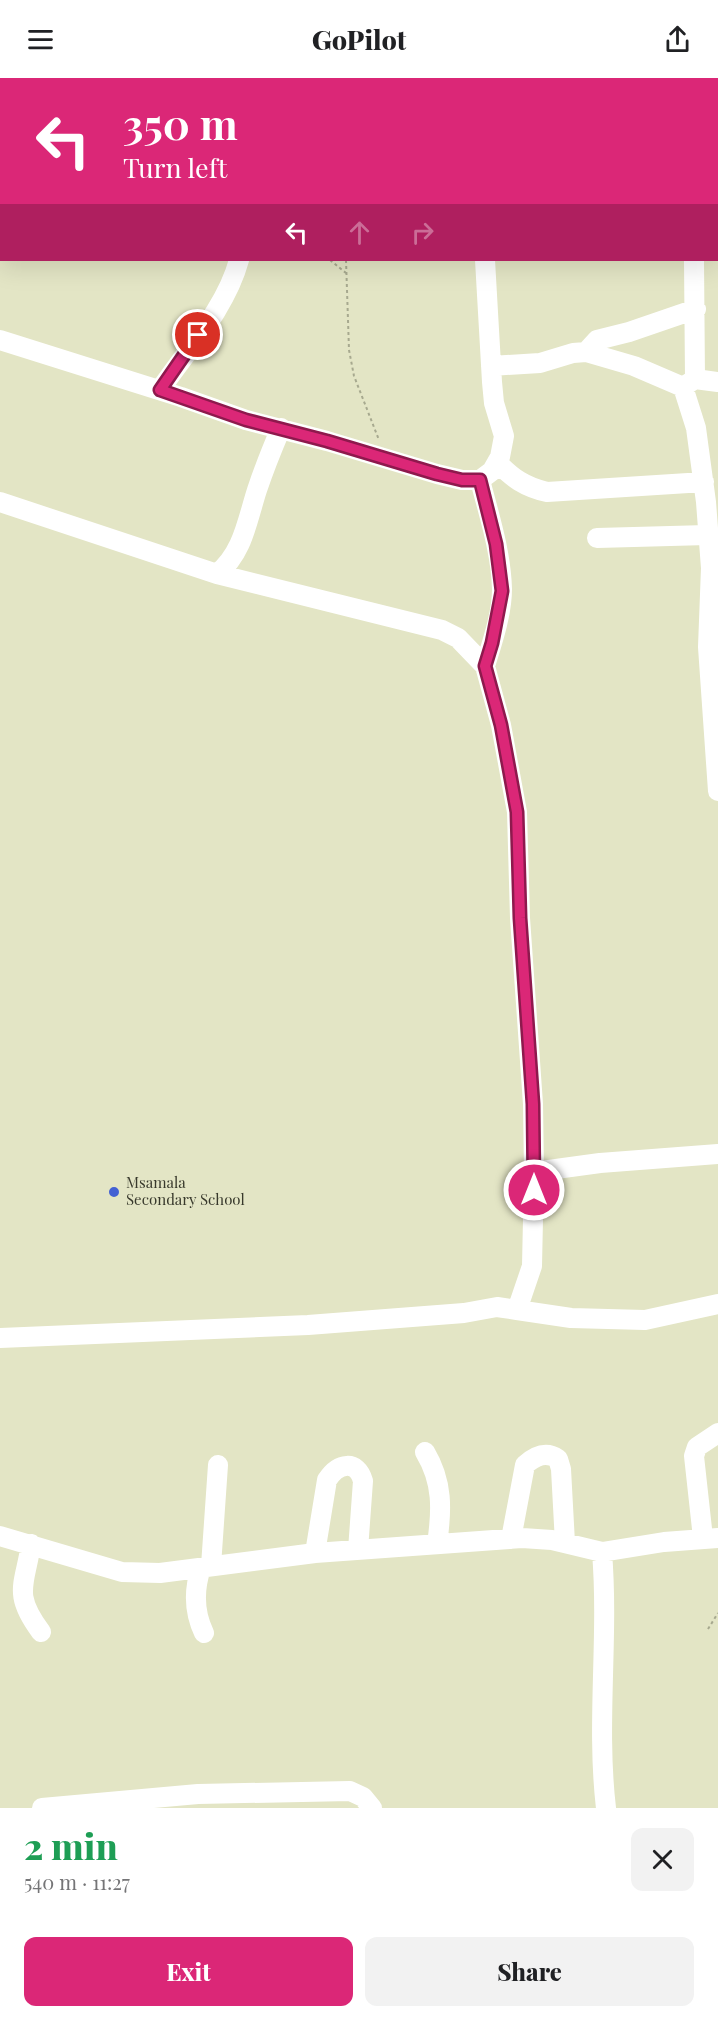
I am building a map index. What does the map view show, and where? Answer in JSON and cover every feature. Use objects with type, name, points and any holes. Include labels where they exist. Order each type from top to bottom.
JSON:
[{"type":"street","points":[[160,390],[213,315],[233,280],[239,261]]},
{"type":"street","points":[[0,340],[160,390],[246,420],[462,480],[480,480],[492,471],[497,462],[504,436],[494,403],[485,261]]},
{"type":"street","points":[[694,261],[696,309],[689,383],[712,539],[708,647],[718,791]]},
{"type":"street","points":[[586,352],[597,340],[629,332],[696,309]]},
{"type":"street","points":[[491,366],[540,363],[573,353],[586,352],[689,383],[718,382]]},
{"type":"street","points":[[217,574],[230,564],[240,545],[268,458],[281,428]]},
{"type":"street","points":[[497,462],[521,483],[547,492],[704,482]]},
{"type":"street","points":[[480,480],[496,544],[502,591],[485,666]]},
{"type":"street","points":[[0,502],[217,574],[442,630],[458,638],[485,666],[501,725],[517,812],[520,918],[533,1104],[532,1266],[517,1310]]},
{"type":"street","points":[[597,538],[712,539]]},
{"type":"street","points":[[534,1172],[600,1163],[718,1154]]},
{"type":"street","points":[[0,1338],[308,1325],[464,1313],[497,1307],[571,1318],[645,1320],[718,1304]]},
{"type":"street","points":[[0,1536],[122,1572],[160,1573],[315,1553],[511,1539],[552,1540],[602,1552],[664,1542],[710,1538],[694,1456],[698,1447],[718,1433]]},
{"type":"street","points":[[425,1452],[434,1467],[440,1489],[441,1517],[437,1544]]},
{"type":"street","points":[[511,1539],[525,1465],[541,1455],[551,1454],[558,1459],[561,1469],[565,1543]]},
{"type":"street","points":[[204,1633],[199,1617],[196,1583],[206,1567],[218,1465]]},
{"type":"street","points":[[315,1553],[327,1480],[331,1473],[343,1467],[353,1466],[360,1471],[363,1481],[358,1550]]},
{"type":"street","points":[[31,1545],[22,1590],[27,1607],[41,1632]]},
{"type":"street","points":[[602,1552],[606,1612],[601,1748],[606,1808]]},
{"type":"street","points":[[42,1808],[198,1794],[350,1791],[363,1797],[372,1808]]},
{"type":"path","points":[[331,261],[348,274]]},
{"type":"path","points":[[346,261],[349,350],[354,376],[367,414],[387,459]]},
{"type":"path","points":[[708,1629],[718,1614]]},
{"type":"place","name":"Msamala Secondary School","points":[[114,1192]]},
{"type":"route","points":[[198,335],[160,390],[219,412],[437,474],[462,480],[480,480],[496,544],[502,591],[485,666],[501,725],[517,812],[520,918],[533,1104],[534,1190]]}]
